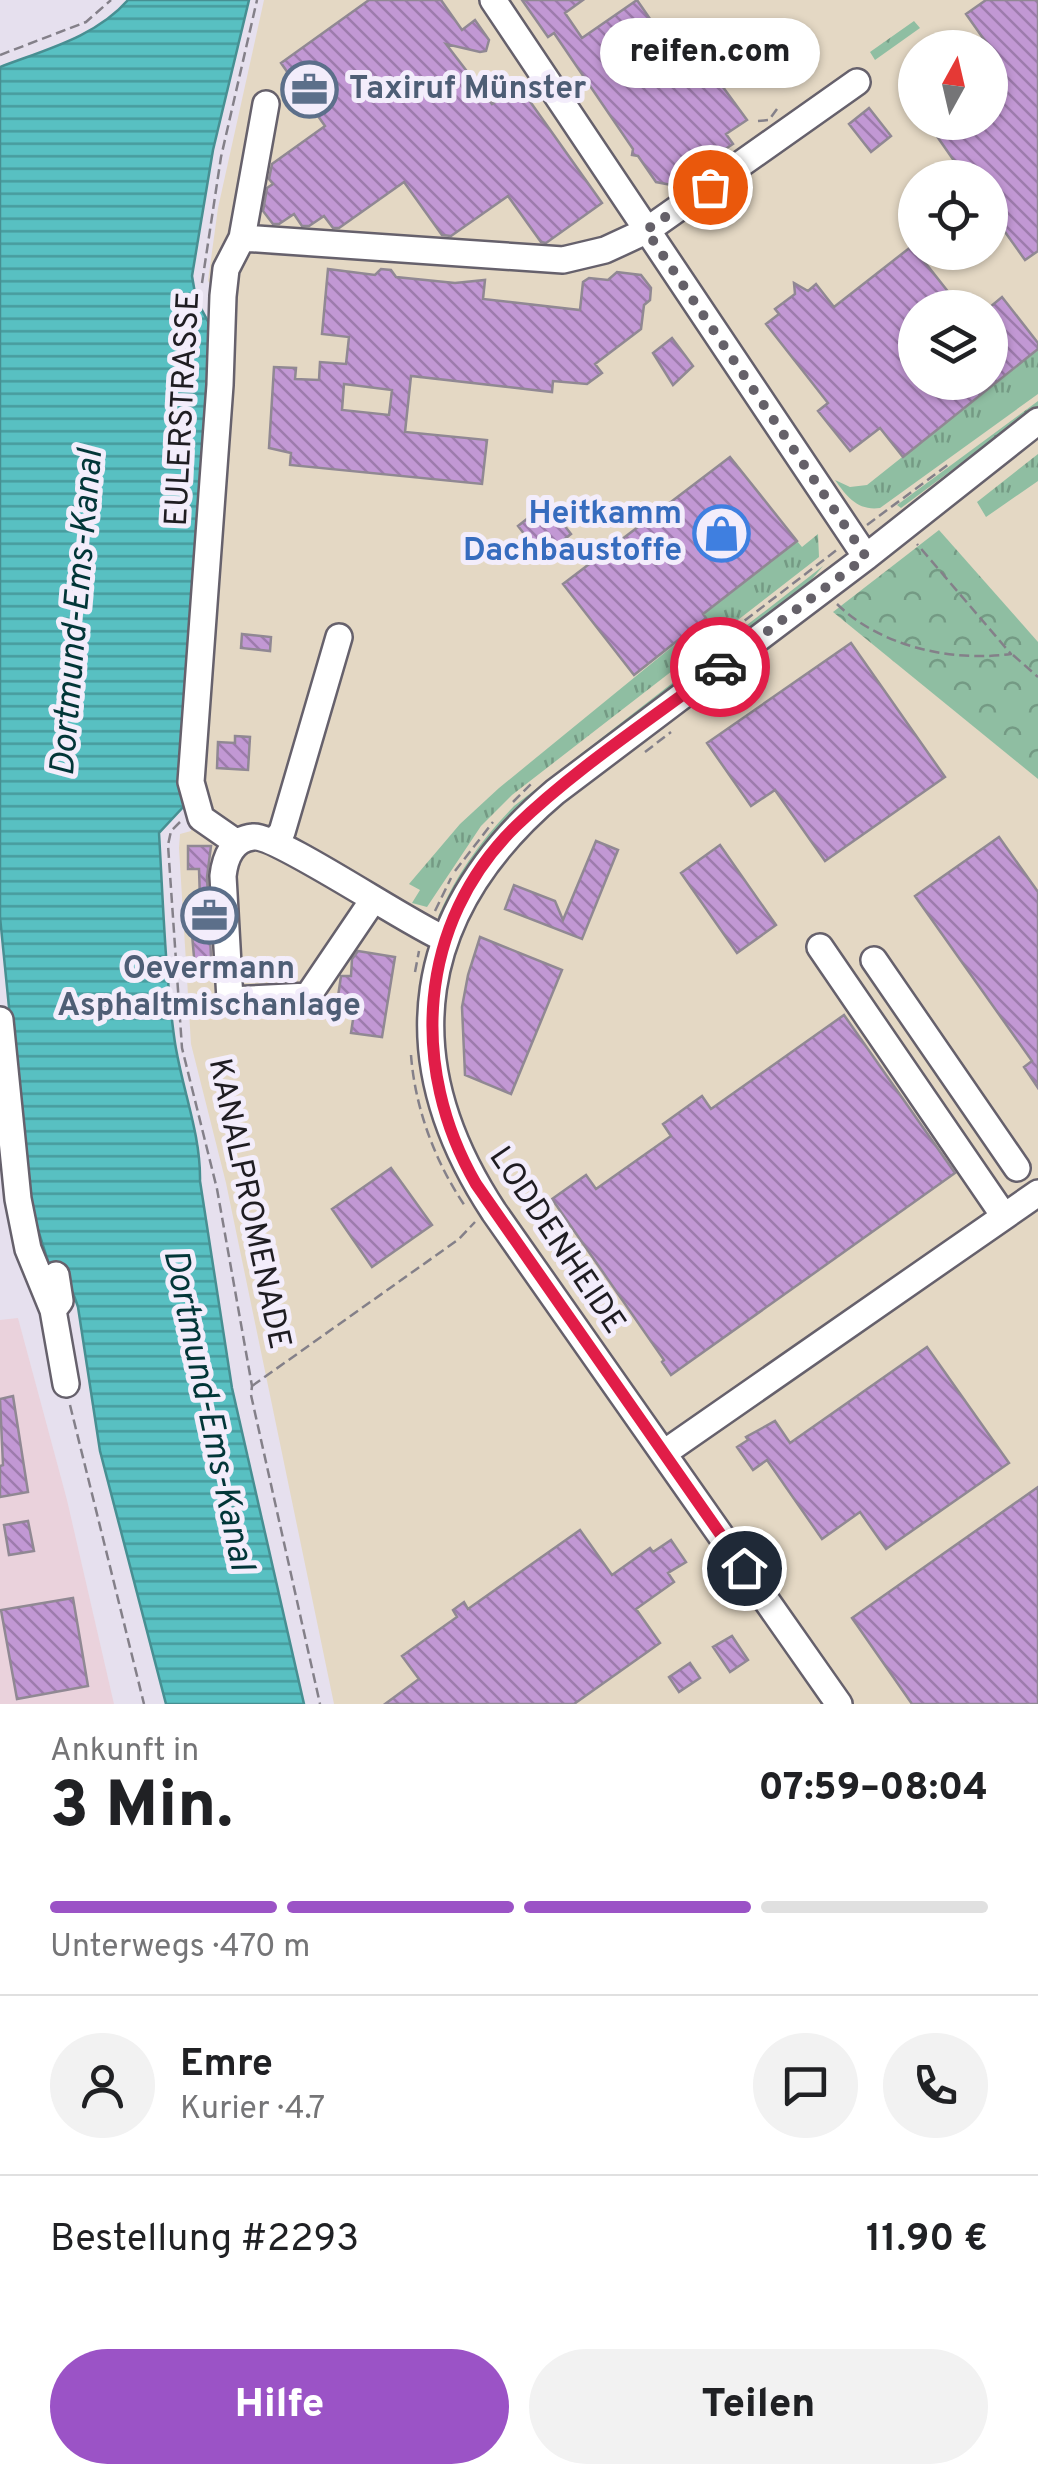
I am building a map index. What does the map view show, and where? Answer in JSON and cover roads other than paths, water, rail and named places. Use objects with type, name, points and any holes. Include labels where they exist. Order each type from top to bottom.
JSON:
[{"type":"street","points":[[493,0],[859,547]]},
{"type":"street","points":[[242,238],[563,260],[605,250],[646,230],[857,82]]},
{"type":"street","name":"EULERSTRASSE","points":[[237,842],[201,818],[191,782],[223,296],[226,269],[242,238],[266,104]]},
{"type":"street","name":"LODDENHEIDE","points":[[839,1704],[494,1212],[460,1156],[441,1106],[432,1053],[435,935],[515,828],[556,792],[859,547],[1038,421]]},
{"type":"street","points":[[274,841],[282,832],[339,637]]},
{"type":"street","points":[[373,900],[308,996],[230,1000],[222,876],[226,857],[237,842],[254,836],[274,841],[435,935]]},
{"type":"street","points":[[820,947],[1004,1216]]},
{"type":"street","points":[[874,960],[1017,1168]]},
{"type":"street","points":[[0,1020],[18,1198],[28,1249],[53,1310],[66,1384]]},
{"type":"street","points":[[946,1132],[976,1112]]},
{"type":"street","points":[[664,1453],[1038,1193]]},
{"type":"street","points":[[53,1310],[60,1301],[56,1275]]},
{"type":"water","name":"Dortmund-Ems-Kanal","points":[[128,0],[249,0],[213,150],[192,276],[196,299],[211,327],[186,804],[159,833],[174,1036],[197,1144],[232,1388],[304,1704],[166,1704],[100,1451],[78,1307],[66,1282],[52,1274],[28,1198],[0,917],[0,67],[85,33]]},
{"type":"place","name":"Taxiruf Münster","points":[[310,90]]},
{"type":"place","name":"reifen.com","points":[[710,187]]},
{"type":"place","name":"Heitkamm Dachbaustoffe","points":[[721,533]]},
{"type":"place","name":"Oevermann Asphaltmischanlage","points":[[209,916]]}]
